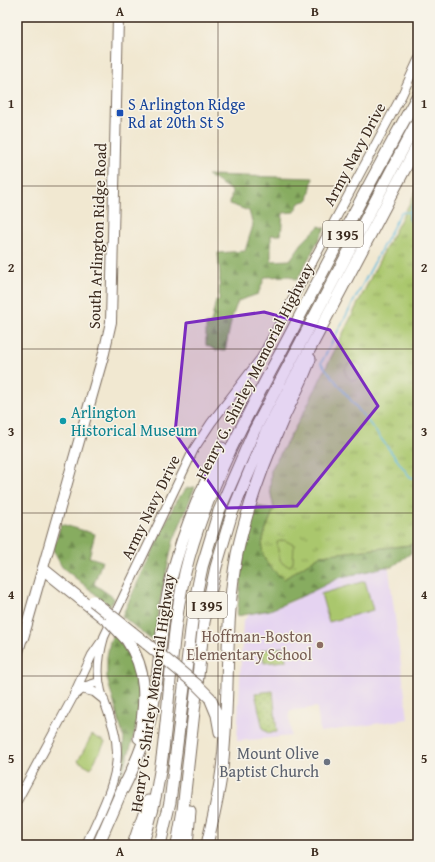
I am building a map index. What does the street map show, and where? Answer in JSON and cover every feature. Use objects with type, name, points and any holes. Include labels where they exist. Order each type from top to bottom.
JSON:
[{"type":"highway","name":"Henry G. Shirley Memorial Highway","points":[[142,845],[151,817],[160,774],[168,680],[184,577],[207,489],[224,445],[251,407],[418,95]]},
{"type":"highway","points":[[160,845],[170,802],[194,604],[207,548],[225,496],[263,414],[418,120]]},
{"type":"highway","name":"I 395","points":[[176,845],[183,810],[206,610],[217,561],[237,500],[266,432],[418,144]]},
{"type":"highway","points":[[207,845],[221,777],[233,584],[239,546],[255,489],[283,420],[305,376],[319,331]]},
{"type":"highway","points":[[98,845],[139,754],[149,725],[153,706],[162,624],[169,586],[187,526],[207,489]]},
{"type":"highway","points":[[44,566],[52,566],[129,636],[147,644],[198,685],[210,698],[219,721],[221,777]]},
{"type":"highway","points":[[123,788],[138,740],[144,700],[142,672],[129,636]]},
{"type":"highway","points":[[133,845],[150,793],[168,680]]},
{"type":"highway","points":[[186,845],[194,781],[191,735]]},
{"type":"highway","points":[[102,845],[110,819]]},
{"type":"highway","points":[[203,845],[212,820]]},
{"type":"main road","name":"South Arlington Ridge Road","points":[[20,640],[44,566],[104,353],[111,322],[118,17]]},
{"type":"street","name":"Army Navy Drive","points":[[86,845],[112,783],[116,764],[117,752],[114,729],[99,682],[99,658],[104,637],[194,449],[211,422],[252,371],[265,352],[402,95],[418,60]]},
{"type":"street","points":[[17,801],[73,697],[92,655],[104,637]]},
{"type":"street","name":"South Arlington Ridge Road","points":[[17,659],[20,640]]},
{"type":"street","points":[[73,697],[81,689],[99,682]]},
{"type":"street","points":[[81,689],[94,692],[104,700]]},
{"type":"highlighted area","points":[[264,312],[330,330],[378,406],[297,506],[227,508],[175,433],[186,323]]},
{"type":"shaded area","name":"Hoffman-Boston Elementary School","points":[[388,567],[389,570],[408,719],[320,732],[317,707],[289,711],[291,736],[237,741],[243,621],[250,614],[270,610],[291,602],[339,578]]},
{"type":"green space","points":[[207,175],[313,178],[308,200],[299,203],[294,212],[283,213],[281,235],[271,235],[271,261],[290,260],[302,243],[319,226],[325,228],[297,280],[290,276],[265,277],[258,294],[238,301],[232,317],[225,351],[216,350],[206,345],[206,324],[211,323],[216,300],[219,301],[220,276],[218,253],[245,251],[253,225],[249,211],[230,204],[232,191]]},
{"type":"green space","points":[[418,187],[418,544],[321,555],[284,579],[273,571],[261,553],[264,534],[274,509],[270,489],[271,470],[304,412],[381,257]]},
{"type":"green space","points":[[354,362],[360,365],[363,371],[360,377],[354,380],[348,377],[345,371],[348,365]]},
{"type":"green space","points":[[195,487],[173,542],[158,610],[155,643],[122,616],[176,501],[187,488]]},
{"type":"green space","points":[[254,506],[274,509],[263,539],[263,555],[267,563],[274,571],[284,579],[321,555],[411,545],[411,553],[392,567],[385,567],[339,578],[270,610],[237,616],[245,539]]},
{"type":"green space","points":[[61,524],[95,534],[89,557],[102,561],[94,584],[114,598],[110,606],[62,567],[53,550]]},
{"type":"green space","points":[[284,540],[294,545],[293,563],[289,566],[283,564],[279,558],[277,542]]},
{"type":"green space","points":[[365,581],[373,610],[329,622],[321,594]]},
{"type":"green space","points":[[114,634],[132,661],[139,684],[136,726],[129,754],[120,780],[124,739],[107,678],[107,657],[110,641]]},
{"type":"green space","points":[[284,647],[286,661],[264,663],[262,650]]},
{"type":"green space","points":[[273,691],[277,732],[268,733],[263,729],[255,693]]},
{"type":"green space","points":[[92,735],[105,742],[91,768],[78,761]]},
{"type":"water","points":[[418,195],[418,225],[416,226],[409,220],[408,216]]},
{"type":"waterway","points":[[411,212],[401,212],[321,363],[410,477],[418,479]]},
{"type":"place","name":"S Arlington Ridge Rd at 20th St S","points":[[120,113]]},
{"type":"place","name":"Arlington Historical Museum","points":[[63,421]]},
{"type":"place","name":"Hoffman-Boston Elementary School","points":[[320,645]]},
{"type":"place","name":"Mount Olive Baptist Church","points":[[327,762]]}]
